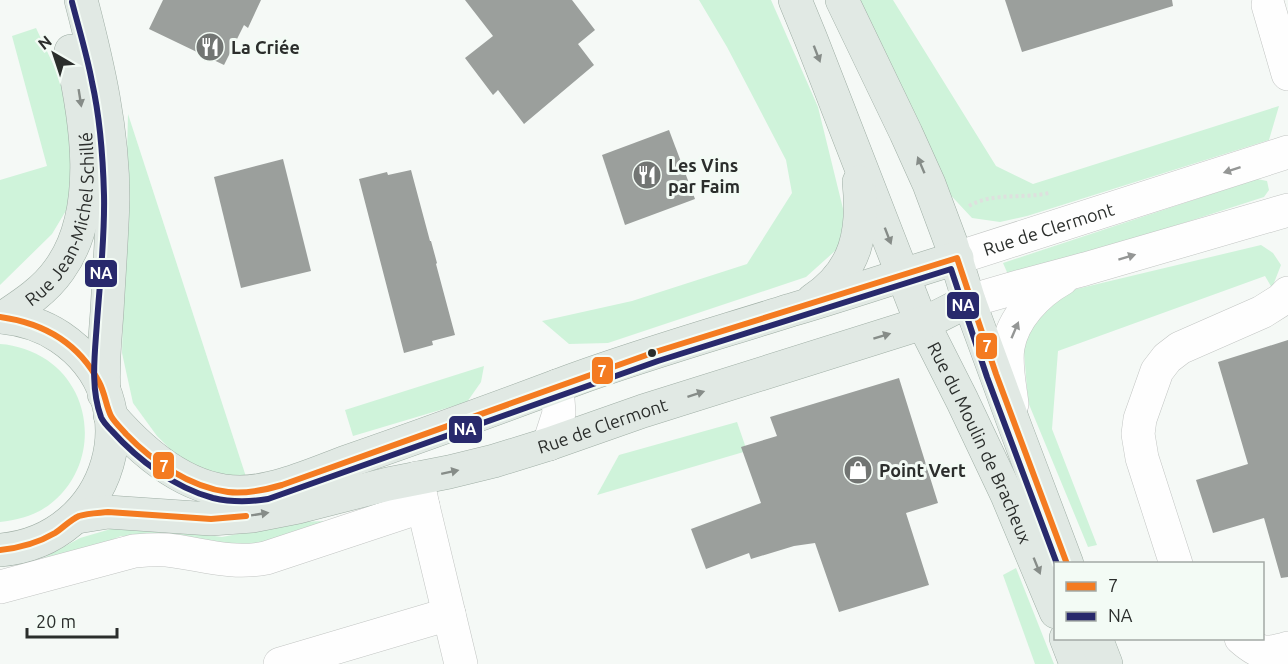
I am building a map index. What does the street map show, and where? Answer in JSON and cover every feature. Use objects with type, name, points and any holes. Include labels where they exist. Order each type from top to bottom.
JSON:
[{"type":"main road","name":"Rue Jean-Michel Schillé","points":[[2,317],[48,284],[67,259],[74,244],[84,207],[87,160],[83,116],[75,68],[59,0]]},
{"type":"main road","name":"Rue Jean-Michel Schillé","points":[[77,517],[92,498],[104,476],[110,452],[111,427],[103,364],[112,242],[112,195],[107,119],[95,55],[81,0]]},
{"type":"main road","name":"Rue du Moulin de Bracheux","points":[[795,0],[923,323],[1007,495],[1054,607]]},
{"type":"main road","name":"Rue du Moulin de Bracheux","points":[[842,0],[919,160],[943,219],[969,301],[1066,562]]},
{"type":"main road","points":[[800,308],[833,283],[846,267],[855,248],[860,230],[862,206],[857,156]]},
{"type":"main road","name":"Rue de Clermont","points":[[107,404],[132,440],[179,474],[215,489],[240,492],[265,490],[655,352],[957,258]]},
{"type":"main road","name":"Rue de Clermont","points":[[77,517],[108,512],[211,519],[273,512],[388,484],[420,492],[470,467],[549,444],[643,411],[923,323],[969,301]]},
{"type":"main road","points":[[2,317],[42,327],[65,341],[85,359],[93,370],[107,404]]},
{"type":"main road","points":[[14,548],[46,539],[77,517]]},
{"type":"main road","points":[[1066,640],[1076,664]]},
{"type":"main road","points":[[1096,640],[1106,664]]},
{"type":"street","points":[[90,0],[95,55]]},
{"type":"street","points":[[1268,5],[1288,74]]},
{"type":"street","name":"Rue de Clermont","points":[[957,258],[1288,152]]},
{"type":"street","name":"Rue de Clermont","points":[[969,301],[1085,270],[1288,210]]},
{"type":"street","points":[[1016,429],[1008,362],[1008,347],[1012,334],[1029,307],[1049,287],[1061,279],[1085,270]]},
{"type":"street","points":[[1175,562],[1138,441],[1140,419],[1157,371],[1172,352],[1262,312],[1288,293]]},
{"type":"street","points":[[549,444],[559,413],[557,386]]},
{"type":"street","points":[[11,584],[134,551],[152,549],[221,560],[250,561],[266,558],[420,492],[461,664]]},
{"type":"street","points":[[11,584],[20,571],[14,548]]},
{"type":"street","points":[[280,664],[449,614]]},
{"type":"street","points":[[1242,640],[1251,648],[1264,653],[1288,648]]},
{"type":"path","points":[[967,207],[976,202],[1011,196],[1036,196],[1054,191]]},
{"type":"green space","points":[[699,0],[771,0],[818,107],[848,229],[845,242],[806,277],[608,343],[569,344],[542,321],[632,301],[747,264],[792,193],[786,160],[727,47]]},
{"type":"green space","points":[[859,0],[893,0],[996,166],[1033,184],[1279,106],[1269,140],[1027,216],[1000,222],[972,218],[944,188]]},
{"type":"green space","points":[[36,28],[64,87],[76,135],[72,178],[67,209],[52,234],[0,285],[0,180],[47,166],[12,36]]},
{"type":"green space","points":[[128,114],[250,489],[187,466],[157,436],[133,403],[122,353]]},
{"type":"green space","points":[[1257,179],[1267,181],[1269,190],[1264,197],[1010,279],[1003,263]]},
{"type":"green space","points":[[1261,245],[1273,253],[1281,265],[1272,288],[1265,276],[1058,351],[1052,429],[1097,545],[1088,547],[1028,402],[1023,339],[1039,316],[1064,292]]},
{"type":"green space","points":[[0,344],[19,347],[36,354],[63,374],[82,409],[85,428],[84,448],[69,485],[43,509],[29,516],[0,522]]},
{"type":"green space","points":[[484,366],[481,382],[467,402],[353,436],[345,410]]},
{"type":"green space","points":[[737,422],[747,451],[597,495],[619,455]]},
{"type":"green space","points":[[351,520],[260,549],[121,536],[84,551],[38,561],[80,538],[121,526],[156,528],[222,537],[299,522]]},
{"type":"green space","points":[[1016,568],[1054,664],[1035,664],[1003,575]]},
{"type":"building","name":"La Criée","points":[[163,0],[261,0],[248,28],[244,25],[224,65],[149,29]]},
{"type":"building","points":[[465,0],[572,0],[595,30],[578,44],[594,65],[524,124],[498,90],[493,95],[465,58],[493,36]]},
{"type":"building","points":[[1005,0],[1172,0],[1173,6],[1022,52]]},
{"type":"building","points":[[669,130],[695,199],[625,225],[602,155]]},
{"type":"building","points":[[283,159],[311,271],[241,288],[214,177]]},
{"type":"building","points":[[411,170],[455,335],[432,341],[433,345],[404,353],[359,179],[387,172],[388,175]]},
{"type":"building","points":[[1288,340],[1288,577],[1281,578],[1264,518],[1213,533],[1196,480],[1248,464],[1218,362]]},
{"type":"building","points":[[899,378],[938,503],[906,513],[929,585],[839,612],[815,543],[794,546],[751,559],[749,553],[706,569],[691,529],[761,503],[741,447],[777,436],[770,417]]},
{"type":"transit line","name":"NA","points":[[72,2],[95,96],[103,166],[104,227],[95,346],[95,394],[101,417],[107,426],[145,462],[171,480],[213,498],[240,501],[268,499],[658,361],[951,269],[987,377],[1056,562]]},
{"type":"transit line","name":"7","points":[[0,317],[31,324],[70,345],[81,356],[99,382],[114,421],[136,444],[159,463],[199,485],[228,492],[242,492],[282,485],[655,352],[957,258],[996,374],[1066,562]]},
{"type":"transit line","name":"7","points":[[0,550],[42,540],[82,515],[108,512],[211,519],[246,516]]},
{"type":"place","name":"La Criée","points":[[210,47]]},
{"type":"place","name":"Les Vins par Faim","points":[[647,175]]},
{"type":"place","name":"Point Vert","points":[[858,470]]}]
